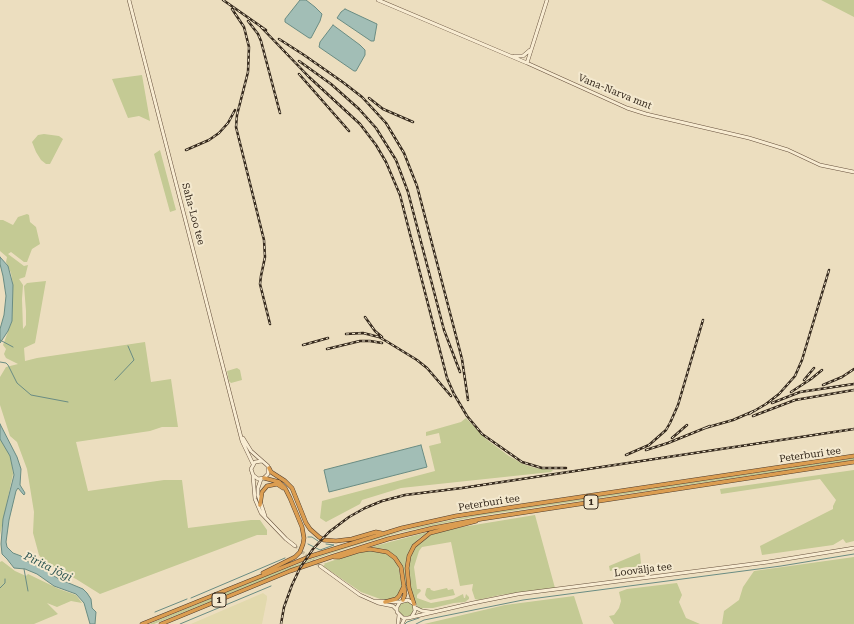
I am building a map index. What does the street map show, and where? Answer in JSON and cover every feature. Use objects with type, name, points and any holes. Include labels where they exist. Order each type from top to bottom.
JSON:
[{"type":"highway","name":"Peterburi tee","points":[[142,624],[311,556],[384,533],[431,521],[854,456]]},
{"type":"highway","name":"Peterburi tee","points":[[161,624],[290,571],[361,547],[411,533],[481,519],[854,462]]},
{"type":"highway","points":[[269,468],[271,472],[285,481],[292,488],[306,523],[320,538],[324,540],[336,541],[352,539],[376,532],[384,533]]},
{"type":"highway","points":[[254,579],[269,569],[295,557],[300,552],[303,544],[303,531],[287,491],[279,482],[262,478]]},
{"type":"highway","points":[[260,505],[262,492],[267,486],[277,484],[287,491]]},
{"type":"highway","points":[[414,604],[409,588],[407,568],[408,556],[414,546],[430,533],[472,523],[481,519]]},
{"type":"highway","points":[[331,557],[339,557],[370,549],[387,552],[395,558],[400,567],[405,594],[401,601]]},
{"type":"highway","points":[[385,602],[396,599],[404,585]]},
{"type":"main road","name":"Saha-Loo tee","points":[[129,0],[242,441],[253,464]]},
{"type":"main road","name":"Vana-Narva mnt","points":[[378,0],[639,112],[748,138],[788,150],[820,165],[854,172]]},
{"type":"main road","points":[[527,63],[547,0]]},
{"type":"main road","points":[[510,56],[523,56],[531,49]]},
{"type":"main road","name":"Saha-Loo tee","points":[[240,433],[249,449],[262,461]]},
{"type":"main road","points":[[266,518],[260,505],[257,490],[262,478],[268,474],[269,468],[262,461],[257,461],[253,464],[251,469],[255,499],[261,513],[266,518],[295,546]]},
{"type":"main road","points":[[252,475],[256,478],[262,478]]},
{"type":"main road","name":"Loovälja tee","points":[[412,616],[518,594],[768,562],[854,548]]},
{"type":"main road","points":[[320,566],[353,590],[378,604],[393,606],[397,610]]},
{"type":"main road","points":[[373,601],[385,602],[410,600],[414,604],[416,608],[412,616],[405,618],[398,615]]},
{"type":"main road","points":[[398,624],[397,610],[401,601]]},
{"type":"main road","name":"Loovälja tee","points":[[416,608],[422,611],[434,612]]},
{"type":"main road","points":[[402,624],[405,618]]},
{"type":"shaded area","points":[[263,593],[267,596],[267,599],[262,624],[191,624]]},
{"type":"green space","points":[[821,0],[854,0],[854,17]]},
{"type":"green space","points":[[142,75],[150,121],[139,116],[128,118],[112,79]]},
{"type":"green space","points":[[44,134],[59,136],[63,139],[50,164],[46,164],[41,160],[32,142],[38,135]]},
{"type":"green space","points":[[160,150],[176,210],[170,212],[154,154]]},
{"type":"green space","points":[[27,214],[29,215],[30,222],[36,227],[40,244],[32,249],[27,262],[24,262],[11,252],[8,254],[24,266],[28,265],[25,277],[19,279],[23,285],[23,329],[26,325],[24,286],[27,283],[46,281],[35,343],[24,348],[25,361],[145,342],[151,382],[171,379],[178,427],[162,427],[150,431],[76,442],[88,491],[164,480],[182,480],[188,528],[260,520],[267,530],[267,535],[257,535],[100,594],[76,579],[46,564],[39,555],[33,533],[34,512],[27,469],[17,442],[10,436],[0,405],[0,377],[6,367],[18,364],[6,358],[4,354],[6,349],[3,345],[12,321],[13,285],[11,273],[6,262],[7,257],[0,251],[0,220],[13,225],[18,217]]},
{"type":"green space","points":[[237,368],[240,370],[242,380],[231,383],[229,381],[227,371]]},
{"type":"green space","points":[[466,418],[486,439],[509,456],[523,464],[535,468],[553,470],[551,472],[401,488],[362,500],[360,504],[326,522],[320,518],[322,501],[435,471],[429,446],[441,443],[439,433],[426,436],[426,432],[461,422]]},
{"type":"green space","points":[[0,439],[11,456],[13,474],[0,535]]},
{"type":"green space","points":[[854,458],[854,460],[478,516],[401,532],[315,559],[154,624],[149,624],[314,558],[376,538],[418,527],[476,515]]},
{"type":"green space","points":[[854,470],[854,541],[846,543],[843,539],[833,545],[762,555],[760,546],[833,509],[836,500],[820,479],[721,494],[720,489]]},
{"type":"green space","points":[[535,515],[555,588],[500,595],[478,600],[475,599],[472,590],[473,584],[460,586],[451,542],[422,547],[419,551],[414,567],[417,589],[420,589],[421,591],[417,595],[417,598],[431,603],[453,599],[463,594],[465,598],[466,594],[469,599],[465,602],[433,608],[423,608],[421,610],[417,606],[411,591],[408,571],[409,558],[416,545],[431,535],[450,529]]},
{"type":"green space","points":[[428,532],[418,539],[408,553],[405,566],[407,590],[403,570],[396,557],[384,549],[371,547]]},
{"type":"green space","points":[[370,550],[387,554],[398,565],[402,585],[397,596],[392,599],[383,600],[361,592],[323,566],[325,564],[323,564],[358,552]]},
{"type":"green space","points":[[640,553],[641,564],[639,567],[626,567],[610,571],[609,566]]},
{"type":"green space","points":[[854,557],[854,624],[722,624],[724,611],[739,600],[743,587],[754,571]]},
{"type":"green space","points":[[2,561],[15,571],[26,576],[28,574],[59,589],[76,595],[82,603],[71,601],[57,607],[47,603],[58,614],[34,624],[0,624],[0,562]]},
{"type":"green space","points":[[677,583],[682,595],[679,602],[686,618],[700,624],[614,624],[609,616],[614,615],[619,608],[621,601],[619,592],[627,589]]},
{"type":"green space","points":[[427,588],[434,591],[447,588],[448,590],[453,589],[455,595],[430,600],[425,595]]},
{"type":"green space","points":[[574,596],[583,624],[424,624],[505,605]]},
{"type":"green space","points":[[406,601],[413,606],[414,609],[409,616],[406,617],[399,612],[398,609],[403,602]]},
{"type":"water","points":[[300,0],[306,0],[322,14],[311,38],[285,22],[285,19]]},
{"type":"water","points":[[345,9],[377,24],[374,41],[371,41],[337,18]]},
{"type":"water","points":[[333,25],[365,50],[365,55],[356,71],[319,47],[320,42]]},
{"type":"water","points":[[0,257],[8,266],[13,285],[12,321],[8,331],[0,343],[0,329],[4,315],[6,296]]},
{"type":"water","points":[[0,424],[17,457],[21,469],[20,485],[25,493],[24,495],[18,488],[16,491],[9,520],[6,542],[7,547],[13,553],[21,556],[25,560],[59,579],[83,589],[91,599],[92,608],[96,612],[95,624],[90,624],[84,603],[76,594],[54,586],[37,574],[25,569],[14,568],[2,554],[1,544],[3,519],[14,475],[10,456],[0,439]]},
{"type":"water","points":[[421,445],[427,467],[329,492],[324,470]]},
{"type":"waterway","points":[[0,340],[13,347]]},
{"type":"waterway","points":[[115,380],[134,360],[128,346]]},
{"type":"waterway","points":[[0,362],[8,365],[17,383],[31,395],[68,402]]},
{"type":"waterway","points":[[308,537],[312,537],[318,541]]},
{"type":"waterway","points":[[308,544],[320,550],[334,545],[326,544]]},
{"type":"waterway","points":[[416,624],[424,620],[523,600],[781,566],[854,554]]},
{"type":"waterway","points":[[191,598],[285,558]]},
{"type":"waterway","name":"Pirita jõgi","points":[[24,569],[28,591]]},
{"type":"waterway","points":[[0,588],[5,583],[5,579]]},
{"type":"waterway","points":[[180,624],[271,586]]},
{"type":"waterway","points":[[155,612],[187,599]]},
{"type":"waterway","points":[[405,624],[419,618]]},
{"type":"tunnel","points":[[295,546],[320,566]]},
{"type":"railway","points":[[223,0],[266,30]]},
{"type":"railway","points":[[232,9],[244,27],[249,47],[248,72],[237,115],[236,127],[264,240],[265,257],[260,284],[270,324]]},
{"type":"railway","points":[[248,21],[258,34],[261,41],[280,113]]},
{"type":"railway","points":[[261,27],[309,77],[360,124],[376,145],[386,162],[400,195],[447,378],[454,394],[467,416],[482,434],[522,462],[542,468],[566,468]]},
{"type":"railway","points":[[279,39],[304,55],[362,97],[386,123],[404,153],[417,186],[462,359],[468,400]]},
{"type":"railway","points":[[299,61],[331,84],[359,109],[376,128],[396,160],[408,192],[444,330],[460,372]]},
{"type":"railway","points":[[299,74],[349,131]]},
{"type":"railway","points":[[369,98],[383,109],[413,122]]},
{"type":"railway","points":[[186,150],[209,140],[219,133],[228,123],[235,110]]},
{"type":"railway","points":[[749,414],[779,394],[795,376],[802,360],[829,270]]},
{"type":"railway","points":[[365,317],[375,331],[382,337]]},
{"type":"railway","points":[[626,455],[649,445],[666,430],[670,423],[678,405],[703,320]]},
{"type":"railway","points":[[346,334],[363,333],[379,337],[386,341],[427,368],[451,396]]},
{"type":"railway","points":[[303,345],[328,338]]},
{"type":"railway","points":[[327,349],[360,341],[382,343]]},
{"type":"railway","points":[[804,380],[814,368]]},
{"type":"railway","points":[[823,385],[842,377],[854,369]]},
{"type":"railway","points":[[791,392],[822,370]]},
{"type":"railway","points":[[772,403],[800,392],[854,384]]},
{"type":"railway","points":[[753,416],[795,400],[854,390]]},
{"type":"railway","points":[[705,428],[733,420],[754,411]]},
{"type":"railway","points":[[672,438],[687,425]]},
{"type":"railway","points":[[646,450],[710,426]]},
{"type":"railway","points":[[281,624],[284,607],[292,585],[300,568],[313,549],[329,532],[349,517],[382,501],[405,495],[462,488],[854,429]]}]
